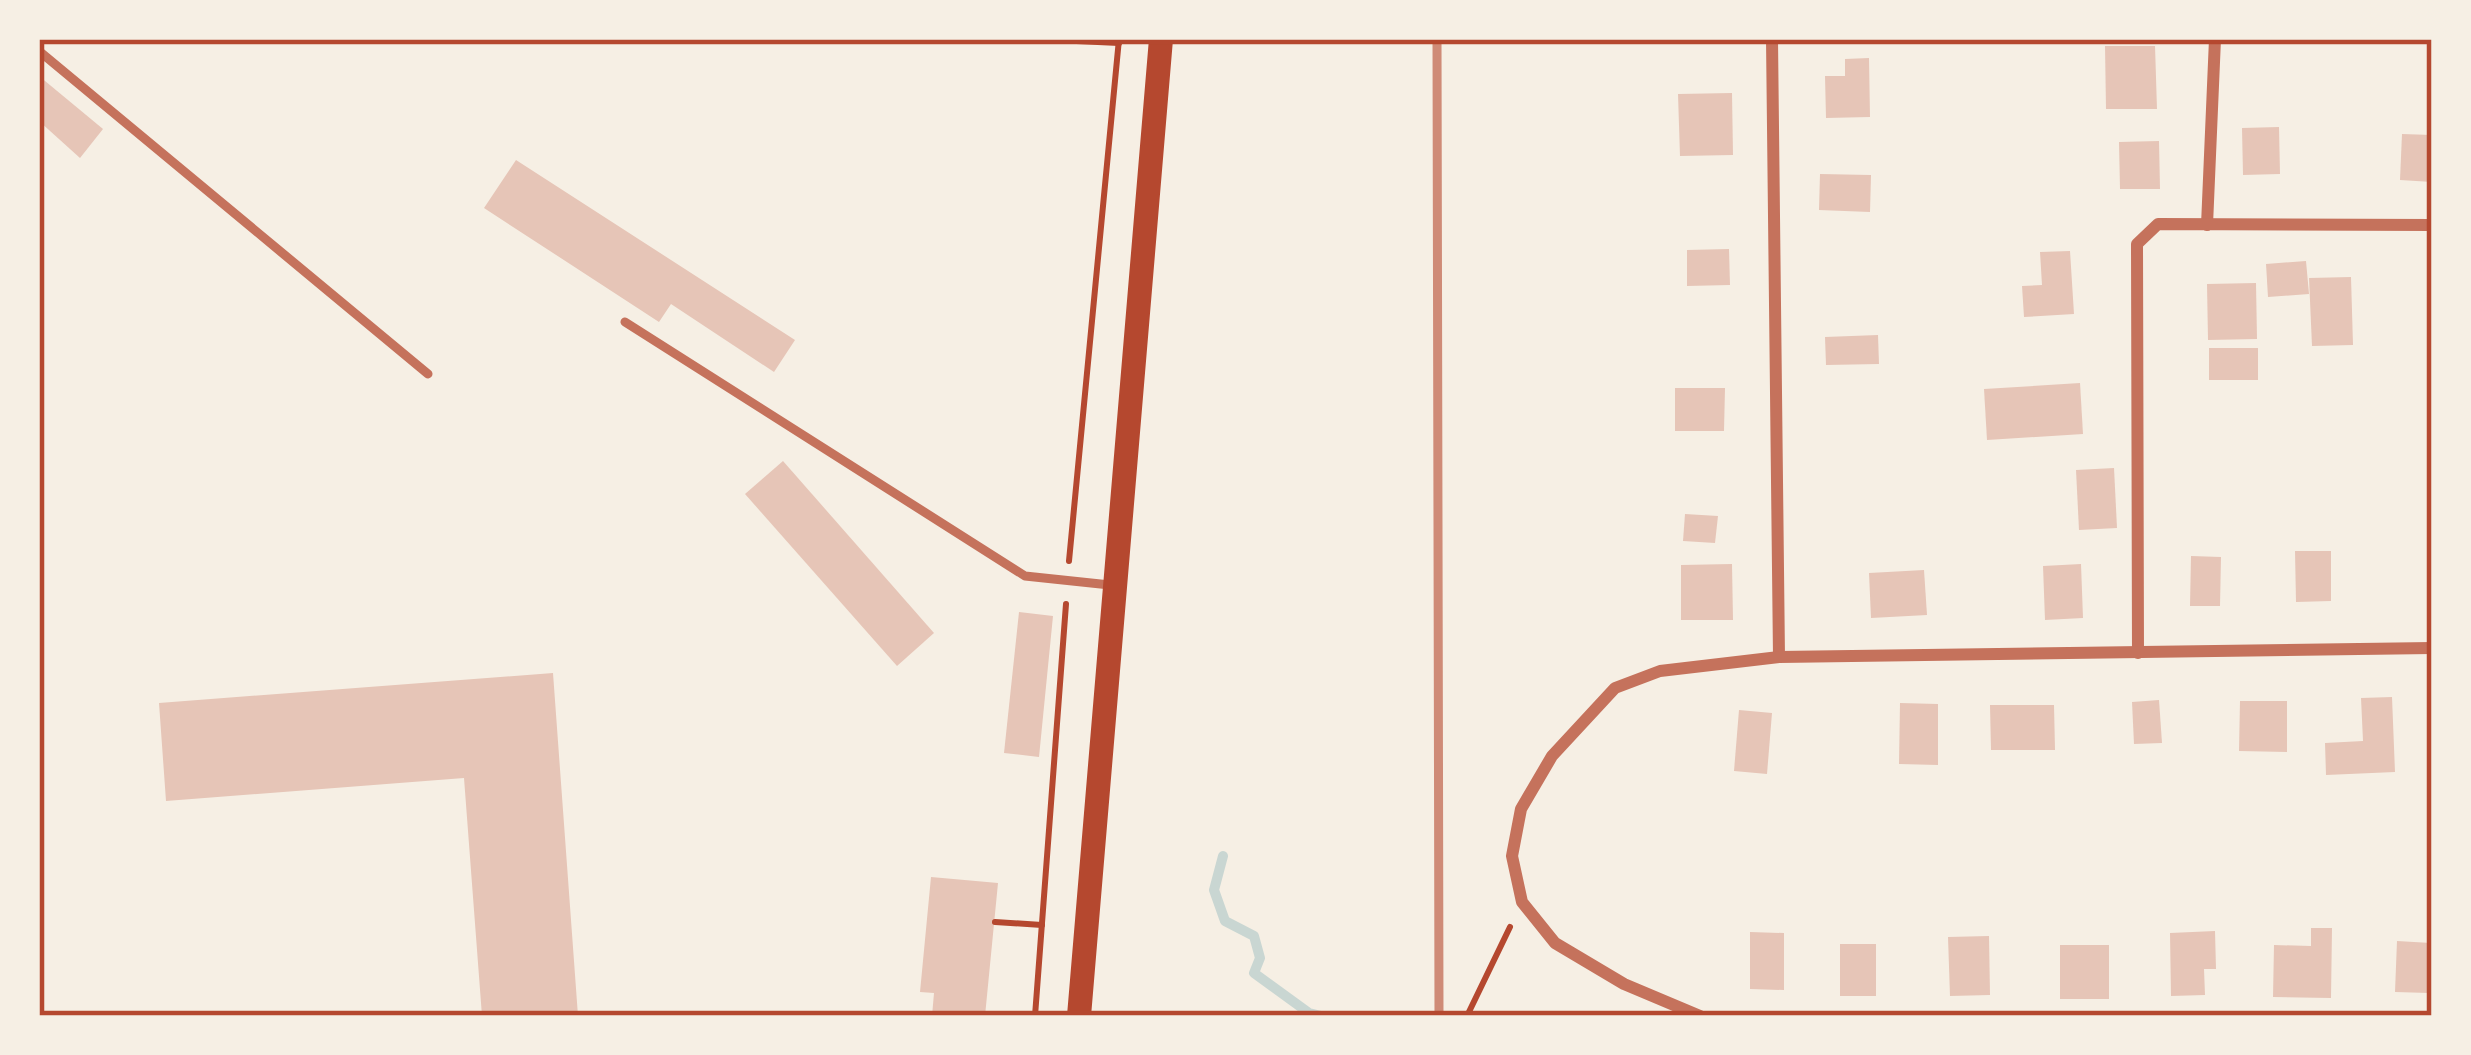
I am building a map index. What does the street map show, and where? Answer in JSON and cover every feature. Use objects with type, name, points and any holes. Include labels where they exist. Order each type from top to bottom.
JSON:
[{"type":"main road","points":[[1079,1016],[1161,39]]},
{"type":"street","points":[[1772,39],[1779,657]]},
{"type":"street","points":[[2207,225],[2215,39]]},
{"type":"street","points":[[2138,653],[2137,244],[2158,224],[2432,224]]},
{"type":"street","points":[[1700,1016],[1624,984],[1555,943],[1522,902],[1512,856],[1521,809],[1552,755],[1615,688],[1660,671],[1779,657],[2432,648]]},
{"type":"lane","points":[[39,51],[428,374]]},
{"type":"lane","points":[[626,322],[1025,576],[1115,586]]},
{"type":"path","points":[[1034,39],[1119,41],[1067,581],[1036,1016]]},
{"type":"path","points":[[1467,1016],[1522,902]]},
{"type":"path","points":[[994,922],[1042,925]]},
{"type":"building","points":[[2105,46],[2155,46],[2157,109],[2106,109]]},
{"type":"building","points":[[1869,58],[1870,117],[1826,118],[1825,76],[1845,76],[1845,59]]},
{"type":"building","points":[[39,76],[103,129],[80,158],[39,121]]},
{"type":"building","points":[[1732,93],[1733,155],[1680,156],[1678,94]]},
{"type":"building","points":[[2279,127],[2280,174],[2243,175],[2242,128]]},
{"type":"building","points":[[2402,134],[2432,135],[2432,182],[2400,180]]},
{"type":"building","points":[[2159,141],[2160,189],[2120,189],[2119,142]]},
{"type":"building","points":[[516,160],[795,340],[774,372],[671,304],[659,322],[484,208]]},
{"type":"building","points":[[1820,174],[1871,175],[1870,212],[1819,210]]},
{"type":"building","points":[[1729,249],[1730,285],[1687,286],[1687,250]]},
{"type":"building","points":[[2070,251],[2074,314],[2024,317],[2022,286],[2042,285],[2040,252]]},
{"type":"building","points":[[2306,261],[2309,294],[2268,297],[2266,264]]},
{"type":"building","points":[[2351,277],[2353,345],[2312,346],[2309,278]]},
{"type":"building","points":[[2256,283],[2257,339],[2208,340],[2207,284]]},
{"type":"building","points":[[1878,335],[1879,364],[1826,365],[1825,337]]},
{"type":"building","points":[[2209,348],[2258,348],[2258,380],[2209,380]]},
{"type":"building","points":[[2080,383],[2083,434],[1987,440],[1984,389]]},
{"type":"building","points":[[1675,388],[1725,388],[1724,431],[1675,431]]},
{"type":"building","points":[[783,461],[934,633],[897,666],[745,494]]},
{"type":"building","points":[[2114,468],[2117,528],[2079,530],[2076,470]]},
{"type":"building","points":[[1685,514],[1718,516],[1715,543],[1683,541]]},
{"type":"building","points":[[2295,551],[2331,551],[2331,601],[2296,602]]},
{"type":"building","points":[[2191,556],[2221,557],[2220,606],[2190,606]]},
{"type":"building","points":[[1732,564],[1733,620],[1681,620],[1681,565]]},
{"type":"building","points":[[2081,564],[2083,618],[2045,620],[2043,566]]},
{"type":"building","points":[[1924,570],[1927,615],[1871,618],[1869,573]]},
{"type":"building","points":[[1019,612],[1053,616],[1039,757],[1004,753]]},
{"type":"building","points":[[553,673],[578,1016],[482,1016],[464,778],[166,801],[159,703]]},
{"type":"building","points":[[2392,697],[2395,772],[2326,775],[2325,743],[2363,741],[2361,698]]},
{"type":"building","points":[[2159,700],[2162,743],[2134,744],[2132,702]]},
{"type":"building","points":[[2240,701],[2287,701],[2287,752],[2239,751]]},
{"type":"building","points":[[1900,703],[1938,704],[1938,765],[1899,764]]},
{"type":"building","points":[[1990,705],[2054,705],[2055,750],[1991,750]]},
{"type":"building","points":[[1739,710],[1772,713],[1767,774],[1734,771]]},
{"type":"building","points":[[931,877],[998,883],[985,1016],[932,1016],[934,993],[920,992]]},
{"type":"building","points":[[2311,928],[2332,928],[2331,998],[2273,997],[2274,945],[2311,946]]},
{"type":"building","points":[[2215,931],[2216,969],[2204,969],[2205,995],[2171,996],[2170,933]]},
{"type":"building","points":[[1750,932],[1784,933],[1784,990],[1750,989]]},
{"type":"building","points":[[1989,936],[1990,995],[1950,996],[1948,937]]},
{"type":"building","points":[[2397,941],[2431,943],[2429,993],[2395,992]]},
{"type":"building","points":[[1840,944],[1876,944],[1876,996],[1840,996]]},
{"type":"building","points":[[2060,945],[2109,945],[2109,999],[2060,999]]},
{"type":"waterway","points":[[1223,856],[1214,890],[1225,921],[1254,936],[1260,958],[1254,973],[1309,1013],[1321,1016]]},
{"type":"railway","points":[[1437,39],[1439,1016]]}]
